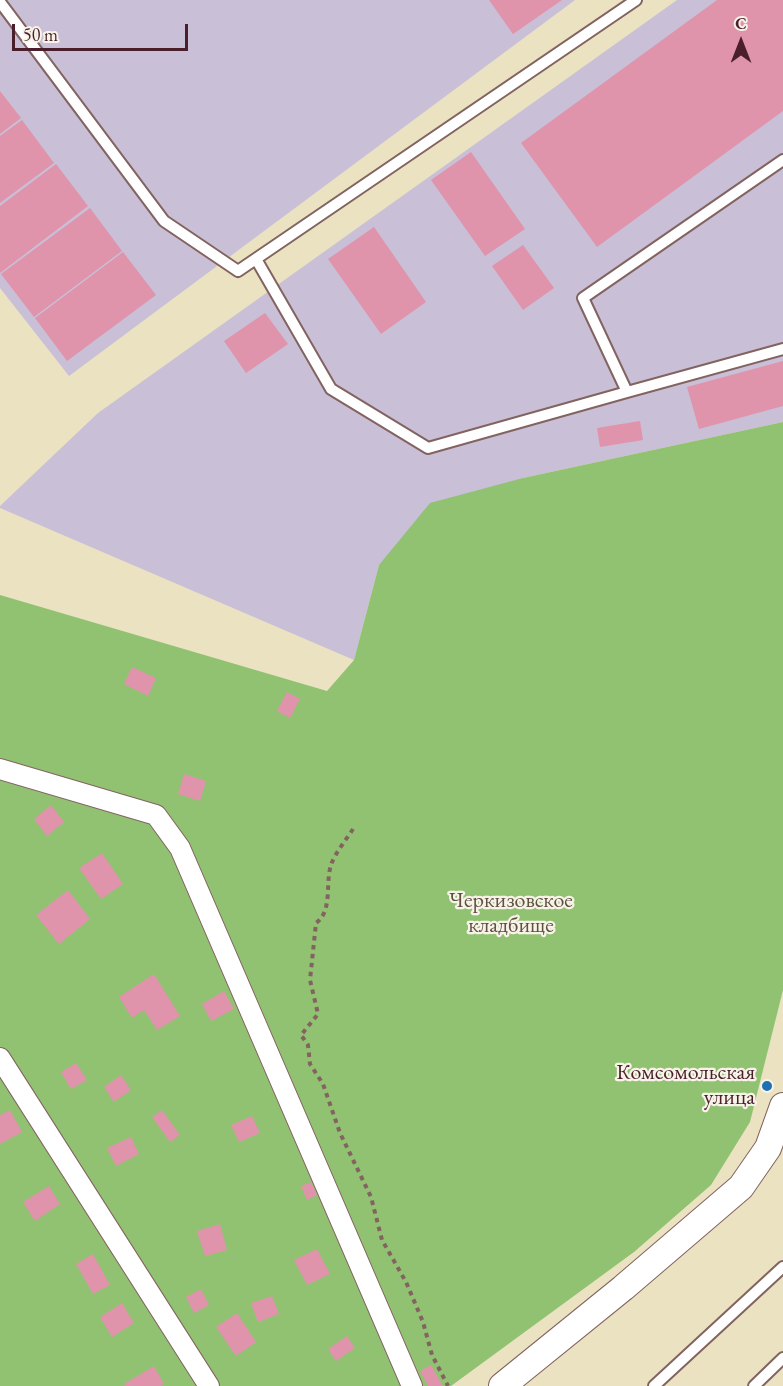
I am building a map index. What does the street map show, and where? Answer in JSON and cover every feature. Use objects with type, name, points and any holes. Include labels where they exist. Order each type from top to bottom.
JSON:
[{"type":"street","points":[[0,769],[156,815],[180,848],[412,1386]]},
{"type":"street","points":[[0,1059],[209,1386]]},
{"type":"street","points":[[502,1386],[741,1187],[768,1148],[783,1106]]},
{"type":"lane","points":[[0,2],[164,221],[238,272],[636,0]]},
{"type":"lane","points":[[627,392],[584,298],[783,160]]},
{"type":"lane","points":[[256,259],[331,389],[428,447],[783,349]]},
{"type":"lane","points":[[654,1386],[783,1267]]},
{"type":"lane","points":[[754,1386],[783,1358]]},
{"type":"path","points":[[353,829],[331,865],[327,900],[321,919],[316,923],[310,980],[318,1014],[301,1035],[308,1046],[310,1064],[323,1084],[340,1133],[371,1197],[382,1240],[406,1282],[423,1322],[432,1355],[448,1386]]},
{"type":"shaded area","points":[[0,0],[575,0],[69,376],[0,288]]},
{"type":"shaded area","points":[[677,0],[783,0],[783,422],[523,478],[379,565],[354,660],[0,508],[98,413]]},
{"type":"green space","name":"Черкизовское кладбище","points":[[783,422],[783,990],[750,1122],[711,1185],[634,1252],[451,1386],[0,1386],[0,595],[327,691],[354,660],[379,565],[430,503],[523,478]]},
{"type":"building","points":[[489,0],[562,0],[513,34]]},
{"type":"building","points":[[717,0],[783,0],[783,111],[597,247],[521,143]]},
{"type":"building","points":[[0,91],[21,118],[0,134]]},
{"type":"building","points":[[22,120],[54,163],[0,203],[0,136]]},
{"type":"building","points":[[471,152],[525,229],[485,256],[431,180]]},
{"type":"building","points":[[56,164],[88,206],[0,273],[0,206]]},
{"type":"building","points":[[90,208],[122,251],[34,317],[1,274]]},
{"type":"building","points":[[374,227],[426,302],[381,334],[328,259]]},
{"type":"building","points":[[523,245],[554,288],[523,310],[492,266]]},
{"type":"building","points":[[123,252],[156,295],[67,361],[35,318]]},
{"type":"building","points":[[265,313],[288,344],[246,373],[224,341]]},
{"type":"building","points":[[783,361],[783,406],[699,429],[687,387]]},
{"type":"building","points":[[640,421],[643,440],[600,447],[597,428]]},
{"type":"building","points":[[132,667],[156,678],[148,696],[124,684]]},
{"type":"building","points":[[287,692],[300,699],[290,718],[277,711]]},
{"type":"building","points":[[184,774],[206,781],[200,801],[178,794]]},
{"type":"building","points":[[51,805],[64,822],[47,836],[34,819]]},
{"type":"building","points":[[102,853],[123,884],[101,899],[79,868]]},
{"type":"building","points":[[68,890],[90,919],[59,944],[36,915]]},
{"type":"building","points":[[154,974],[180,1016],[157,1030],[144,1010],[132,1018],[119,997]]},
{"type":"building","points":[[224,991],[234,1009],[211,1021],[202,1004]]},
{"type":"building","points":[[76,1063],[87,1080],[71,1089],[61,1072]]},
{"type":"building","points":[[121,1075],[131,1090],[114,1102],[104,1087]]},
{"type":"building","points":[[10,1110],[22,1132],[0,1144],[0,1115]]},
{"type":"building","points":[[162,1110],[180,1135],[170,1142],[152,1117]]},
{"type":"building","points":[[252,1116],[260,1133],[239,1142],[231,1125]]},
{"type":"building","points":[[131,1137],[139,1154],[116,1166],[107,1148]]},
{"type":"building","points":[[311,1182],[317,1195],[307,1200],[301,1186]]},
{"type":"building","points":[[49,1186],[60,1204],[35,1221],[23,1202]]},
{"type":"building","points":[[220,1224],[227,1250],[205,1256],[197,1231]]},
{"type":"building","points":[[317,1249],[330,1274],[307,1285],[294,1260]]},
{"type":"building","points":[[93,1254],[110,1285],[93,1294],[76,1264]]},
{"type":"building","points":[[201,1289],[209,1305],[194,1313],[186,1297]]},
{"type":"building","points":[[272,1296],[279,1314],[258,1322],[251,1303]]},
{"type":"building","points":[[122,1303],[134,1323],[112,1337],[100,1317]]},
{"type":"building","points":[[237,1313],[256,1342],[236,1356],[216,1327]]},
{"type":"building","points":[[347,1336],[355,1348],[336,1361],[328,1349]]},
{"type":"building","points":[[431,1365],[443,1386],[428,1386],[420,1371]]},
{"type":"building","points":[[154,1366],[164,1384],[125,1386],[124,1384]]},
{"type":"place","name":"Комсомольская улица","points":[[767,1086]]}]
